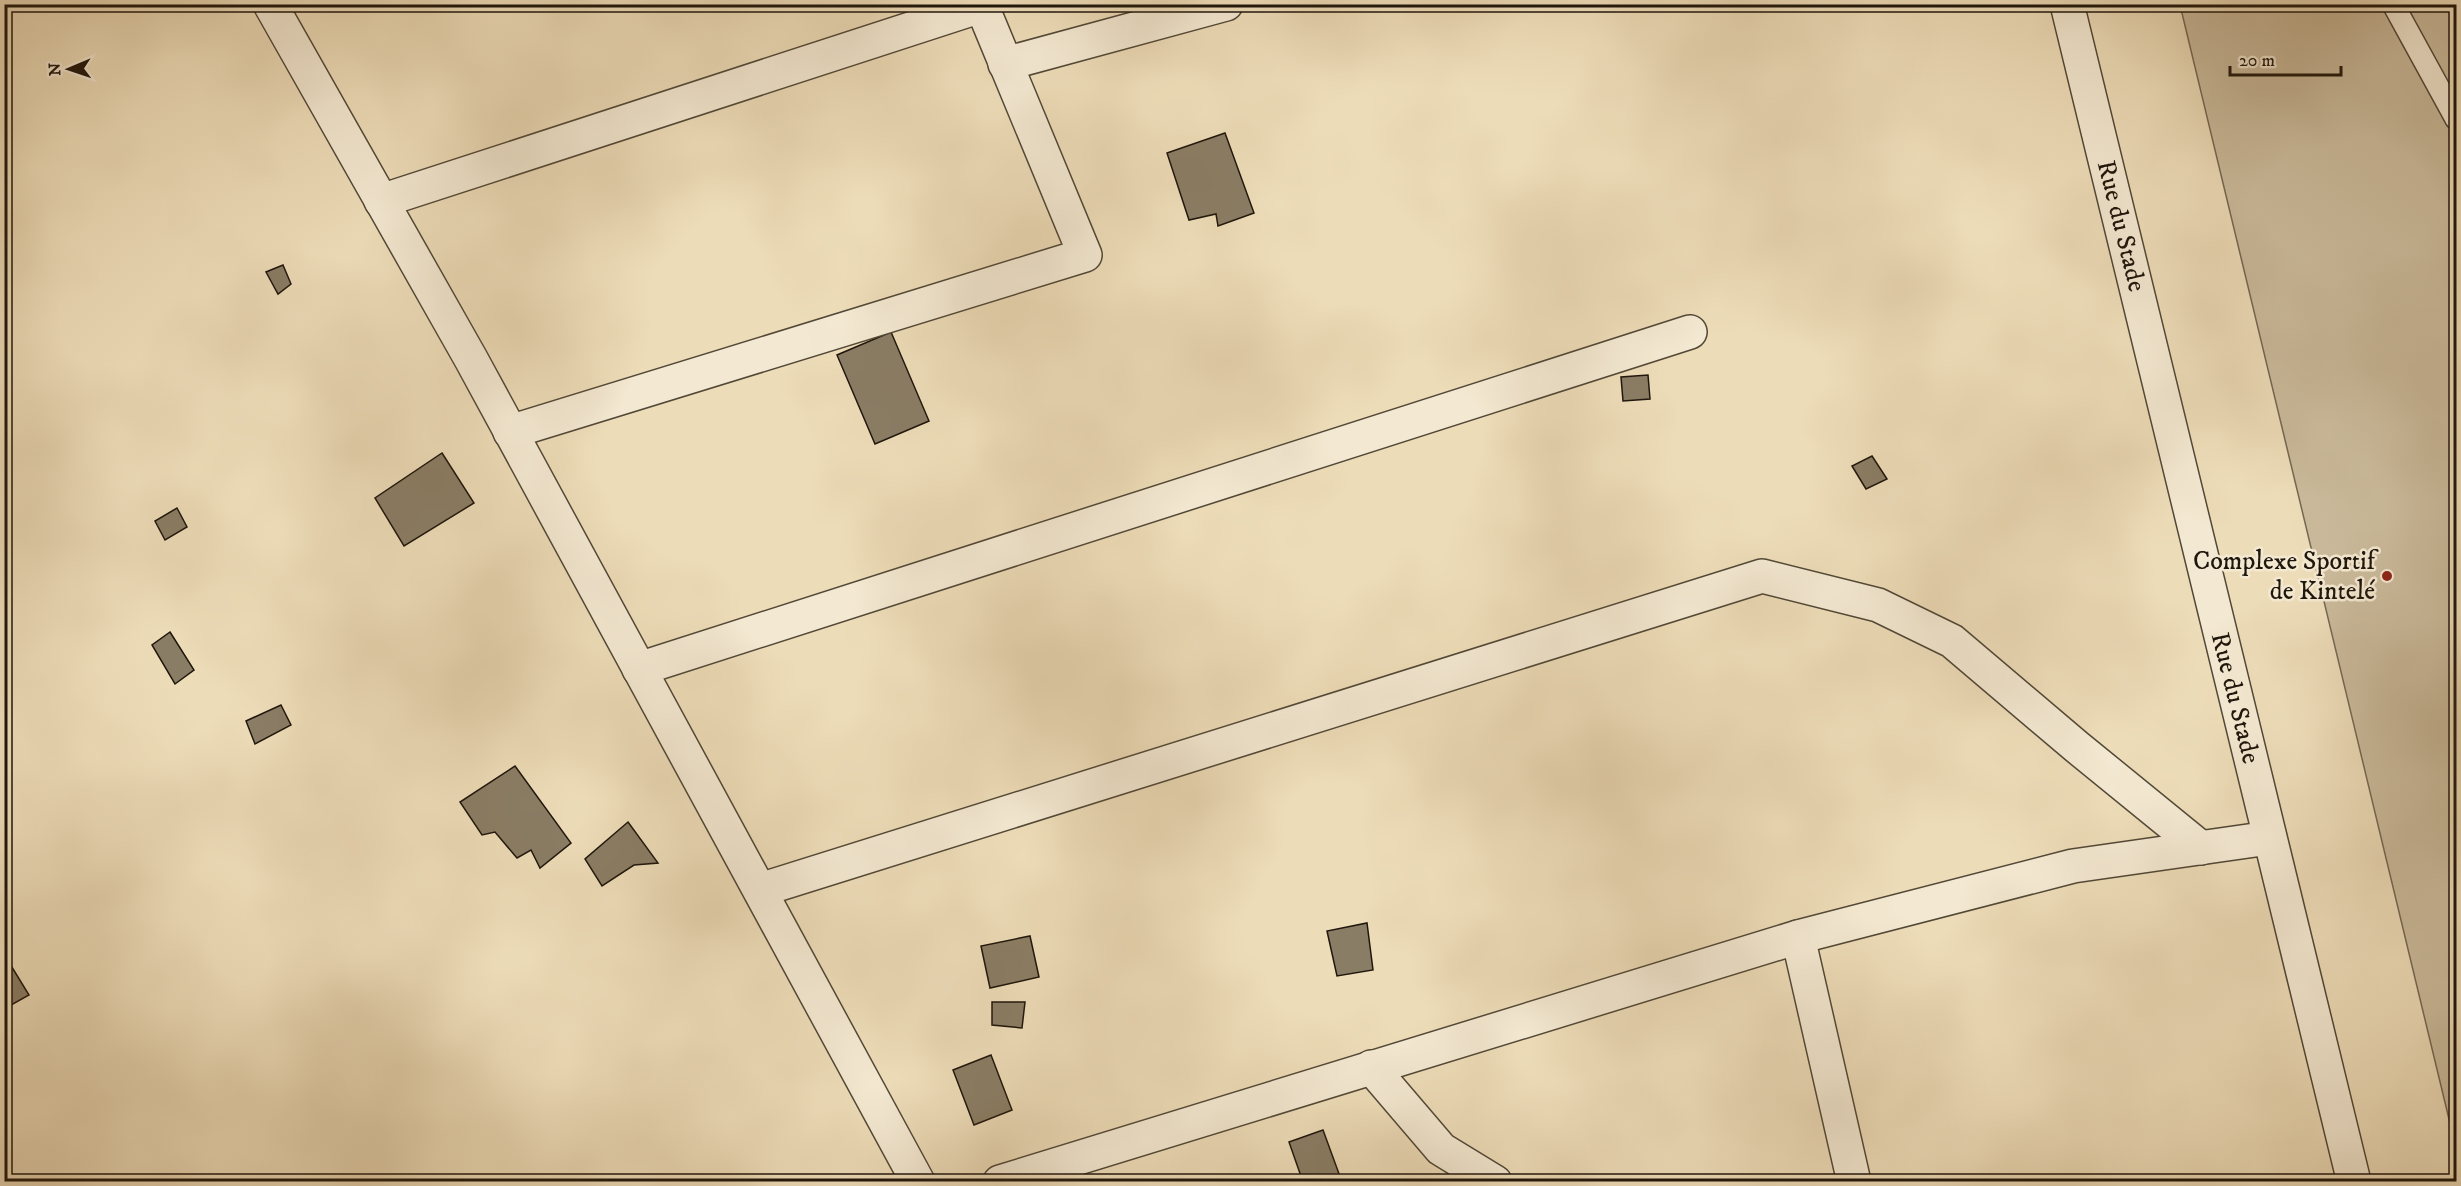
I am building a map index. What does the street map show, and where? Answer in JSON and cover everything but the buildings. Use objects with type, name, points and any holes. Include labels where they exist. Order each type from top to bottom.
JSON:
[{"type":"street","points":[[270,4],[510,432],[918,1182]]},
{"type":"street","points":[[1005,64],[1226,4]]},
{"type":"street","name":"Rue du Stade","points":[[2067,4],[2354,1182]]},
{"type":"street","points":[[381,201],[981,5],[1085,255],[510,432]]},
{"type":"street","points":[[639,669],[1690,332]]},
{"type":"street","points":[[760,890],[1762,576],[1878,605],[1952,641],[2201,848]]},
{"type":"street","points":[[1000,1182],[1798,937],[2073,866],[2269,838]]},
{"type":"street","points":[[1798,937],[1854,1182]]},
{"type":"street","points":[[1371,1067],[1441,1149],[1495,1182]]},
{"type":"street","points":[[1037,1170],[1071,1182]]},
{"type":"lane","points":[[2393,4],[2457,119]]},
{"type":"shaded area","name":"Complexe Sportif de Kintelé","points":[[2180,5],[2456,5],[2456,1148]]},
{"type":"place","name":"Complexe Sportif de Kintelé","points":[[2387,576]]}]
